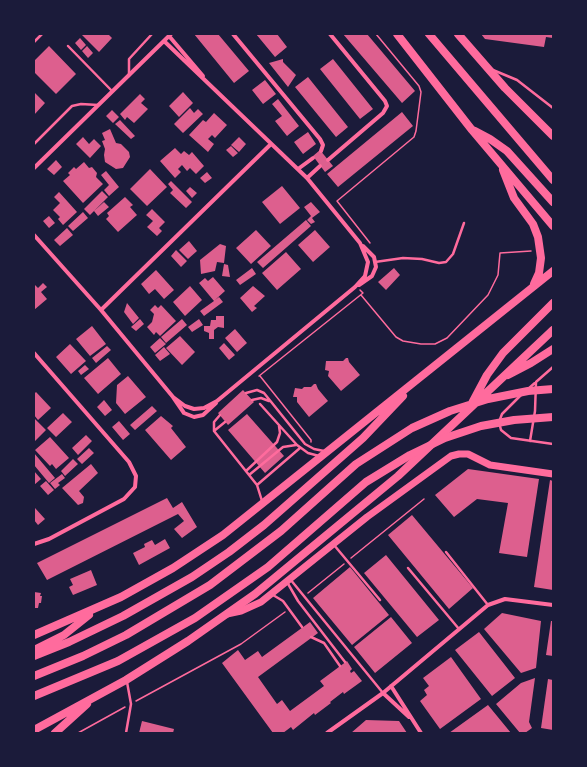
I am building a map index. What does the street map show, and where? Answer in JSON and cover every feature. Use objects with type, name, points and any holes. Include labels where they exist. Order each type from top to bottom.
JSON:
[{"type":"main road","points":[[397,34],[502,167],[553,226]]},
{"type":"main road","points":[[429,34],[553,180]]},
{"type":"main road","points":[[458,34],[489,69],[553,135]]},
{"type":"main road","points":[[472,130],[490,139],[507,151],[553,202]]},
{"type":"main road","points":[[502,167],[514,198],[536,230],[541,250],[539,273],[533,287]]},
{"type":"main road","points":[[34,635],[94,610],[173,568],[223,535],[553,271]]},
{"type":"main road","points":[[468,411],[480,387],[495,364],[512,343],[553,303]]},
{"type":"main road","points":[[34,730],[126,680],[227,614],[288,569],[362,508],[468,411],[553,330]]},
{"type":"main road","points":[[502,377],[532,363],[553,349]]},
{"type":"main road","points":[[34,656],[97,629],[173,588],[229,552],[281,510],[362,438],[415,381]]},
{"type":"main road","points":[[34,676],[83,656],[126,635],[210,585],[276,535],[356,464],[412,428],[450,411],[488,399],[528,391],[553,388]]},
{"type":"main road","points":[[34,696],[118,661],[195,618],[268,567],[366,482],[410,454],[445,438],[481,426],[514,420],[553,417]]},
{"type":"main road","points":[[227,614],[248,609],[270,594],[401,492],[455,454],[468,454],[485,463],[495,466],[553,474]]},
{"type":"main road","points":[[34,650],[64,635],[94,610]]},
{"type":"main road","points":[[55,733],[77,715],[92,698]]},
{"type":"street","points":[[233,34],[320,140],[323,144],[321,151]]},
{"type":"street","points":[[328,160],[385,111],[387,106],[385,101],[330,34]]},
{"type":"street","points":[[34,168],[170,35],[205,79]]},
{"type":"street","points":[[164,41],[298,168],[360,243],[368,257],[368,266],[365,276],[355,287]]},
{"type":"street","points":[[101,310],[271,144]]},
{"type":"street","points":[[298,168],[314,158]]},
{"type":"street","points":[[307,178],[320,166]]},
{"type":"street","points":[[35,238],[101,310],[173,397],[184,413],[194,417],[207,413],[217,401],[254,370],[355,287],[372,276],[375,264],[372,253],[360,243]]},
{"type":"street","points":[[34,544],[49,539],[124,499],[132,492],[136,482],[135,471],[129,462],[35,355]]},
{"type":"street","points":[[173,397],[185,406],[194,409],[204,408],[217,401]]},
{"type":"street","points":[[326,733],[383,693],[488,604],[505,599],[553,605]]},
{"type":"street","points":[[391,686],[421,733]]},
{"type":"street","points":[[383,693],[411,719]]},
{"type":"lane","points":[[34,41],[42,34]]},
{"type":"lane","points":[[129,76],[129,59],[152,34]]},
{"type":"lane","points":[[68,46],[112,91]]},
{"type":"lane","points":[[489,69],[517,80],[553,108]]},
{"type":"lane","points":[[34,144],[72,106],[81,104],[99,105]]},
{"type":"lane","points":[[375,264],[403,258],[438,263],[446,262],[453,254],[464,223]]},
{"type":"lane","points":[[553,367],[505,410],[499,422],[501,430],[507,436],[553,444]]},
{"type":"lane","points":[[530,441],[535,411],[536,381]]},
{"type":"lane","points":[[246,393],[253,390],[261,391],[309,447],[328,451]]},
{"type":"lane","points":[[252,400],[264,399],[273,404]]},
{"type":"lane","points":[[260,404],[300,448],[312,454],[321,456]]},
{"type":"lane","points":[[220,415],[214,422],[214,431],[256,485],[261,494],[262,505]]},
{"type":"lane","points":[[214,431],[225,422]]},
{"type":"lane","points":[[246,471],[277,442],[280,433],[277,424]]},
{"type":"lane","points":[[249,475],[283,447],[290,444],[297,445]]},
{"type":"lane","points":[[256,485],[300,448]]},
{"type":"lane","points":[[334,544],[380,600]]},
{"type":"lane","points":[[446,552],[488,604]]},
{"type":"lane","points":[[408,568],[459,629]]},
{"type":"lane","points":[[288,580],[304,596],[383,693]]},
{"type":"lane","points":[[288,580],[298,601],[345,662]]},
{"type":"lane","points":[[270,594],[281,598],[302,627]]},
{"type":"lane","points":[[316,640],[323,634]]},
{"type":"lane","points":[[311,637],[324,643],[340,666]]},
{"type":"lane","points":[[126,680],[131,704],[126,733]]},
{"type":"path","points":[[371,244],[337,201],[414,137],[416,132],[421,92],[419,86],[376,34]]},
{"type":"path","points":[[360,290],[362,293],[361,295],[396,337],[414,343],[435,344],[447,338],[488,295],[498,275],[500,253],[541,250]]},
{"type":"path","points":[[260,376],[361,295]]},
{"type":"path","points":[[254,370],[312,440],[309,447]]},
{"type":"path","points":[[304,596],[424,499]]},
{"type":"path","points":[[78,733],[241,644],[289,609]]},
{"type":"building","points":[[81,34],[108,34],[112,38],[99,52]]},
{"type":"building","points":[[194,34],[218,34],[249,71],[234,83]]},
{"type":"building","points":[[256,34],[277,34],[287,47],[275,57]]},
{"type":"building","points":[[343,34],[367,34],[415,91],[402,103]]},
{"type":"building","points":[[481,34],[553,34],[553,38],[546,37],[544,47],[485,39]]},
{"type":"building","points":[[80,38],[86,45],[81,50],[75,43]]},
{"type":"building","points":[[49,46],[76,74],[56,94],[34,72],[34,61]]},
{"type":"building","points":[[87,46],[93,53],[88,58],[82,51]]},
{"type":"building","points":[[283,59],[283,62],[296,75],[288,87],[269,63]]},
{"type":"building","points":[[333,59],[373,109],[360,119],[320,69]]},
{"type":"building","points":[[308,77],[348,127],[336,137],[295,87]]},
{"type":"building","points":[[265,80],[276,94],[263,104],[252,90]]},
{"type":"building","points":[[34,92],[45,103],[34,115]]},
{"type":"building","points":[[183,92],[193,103],[179,117],[169,106]]},
{"type":"building","points":[[140,94],[145,99],[141,103],[148,109],[134,123],[127,117],[125,120],[120,114]]},
{"type":"building","points":[[278,99],[299,126],[287,136],[275,121],[282,116],[272,104]]},
{"type":"building","points":[[190,108],[194,113],[198,109],[203,114],[183,133],[174,124]]},
{"type":"building","points":[[112,110],[119,117],[113,123],[106,116]]},
{"type":"building","points":[[402,112],[413,126],[338,187],[327,174]]},
{"type":"building","points":[[214,113],[227,125],[215,138],[212,135],[208,139],[214,144],[208,152],[189,135],[203,120],[206,122]]},
{"type":"building","points":[[120,120],[135,136],[131,139],[115,124]]},
{"type":"building","points":[[110,129],[116,143],[121,144],[129,152],[130,157],[123,168],[116,169],[105,162],[105,149],[102,141],[105,140],[102,133]]},
{"type":"building","points":[[308,132],[316,144],[303,154],[294,142]]},
{"type":"building","points":[[83,137],[89,144],[94,139],[101,146],[90,158],[76,144]]},
{"type":"building","points":[[239,137],[246,144],[239,152],[231,145]]},
{"type":"building","points":[[231,146],[238,153],[233,157],[226,150]]},
{"type":"building","points":[[175,148],[181,154],[184,151],[189,155],[192,152],[204,166],[196,174],[190,168],[187,171],[182,165],[178,169],[181,172],[175,178],[160,161]]},
{"type":"building","points":[[320,150],[333,166],[325,172],[313,156]]},
{"type":"building","points":[[56,160],[62,167],[54,175],[47,169]]},
{"type":"building","points":[[84,162],[89,168],[92,167],[97,173],[96,177],[103,184],[83,203],[63,181],[70,175],[68,173],[74,167],[76,169]]},
{"type":"building","points":[[150,169],[167,187],[147,206],[130,189]]},
{"type":"building","points":[[106,171],[119,187],[109,196],[104,190],[109,185],[101,175]]},
{"type":"building","points":[[207,172],[212,178],[205,183],[200,178]]},
{"type":"building","points":[[171,181],[192,202],[186,208],[170,193],[173,190],[168,184]]},
{"type":"building","points":[[282,186],[300,208],[280,224],[262,202]]},
{"type":"building","points":[[190,187],[197,193],[192,198],[186,191]]},
{"type":"building","points":[[102,191],[108,197],[90,215],[84,209]]},
{"type":"building","points":[[59,192],[77,212],[63,225],[58,219],[60,217],[53,210],[60,203],[54,197]]},
{"type":"building","points":[[125,197],[133,205],[130,207],[137,215],[118,232],[106,219],[109,216],[107,213]]},
{"type":"building","points":[[104,202],[109,207],[98,216],[94,211]]},
{"type":"building","points":[[311,202],[320,212],[312,218],[315,222],[311,224],[307,220],[311,216],[304,207]]},
{"type":"building","points":[[152,209],[165,222],[159,228],[162,231],[157,236],[147,227],[153,221],[146,215]]},
{"type":"building","points":[[83,212],[88,218],[73,231],[68,226]]},
{"type":"building","points":[[49,216],[55,223],[49,228],[43,221]]},
{"type":"building","points":[[306,220],[311,226],[263,268],[257,262]]},
{"type":"building","points":[[67,228],[73,235],[60,246],[54,240]]},
{"type":"building","points":[[256,230],[271,246],[251,264],[236,248]]},
{"type":"building","points":[[315,230],[330,247],[313,262],[298,245]]},
{"type":"building","points":[[189,241],[197,251],[188,259],[179,250]]},
{"type":"building","points":[[220,244],[226,246],[224,263],[217,262],[215,271],[201,274],[200,260]]},
{"type":"building","points":[[176,250],[187,261],[181,267],[171,256]]},
{"type":"building","points":[[286,252],[301,269],[277,290],[262,273]]},
{"type":"building","points":[[224,264],[228,265],[230,277],[222,276]]},
{"type":"building","points":[[252,268],[256,274],[240,285],[236,280]]},
{"type":"building","points":[[394,268],[400,275],[386,290],[378,282]]},
{"type":"building","points":[[156,270],[174,290],[164,299],[155,289],[149,294],[141,284]]},
{"type":"building","points":[[213,277],[225,291],[215,300],[219,297],[223,302],[204,316],[200,311],[214,301],[199,283],[205,278],[208,281]]},
{"type":"building","points":[[43,283],[47,287],[41,292],[47,299],[34,310],[34,284],[38,288]]},
{"type":"building","points":[[190,286],[202,300],[185,316],[173,302]]},
{"type":"building","points":[[253,286],[265,296],[254,306],[257,308],[252,312],[240,298]]},
{"type":"building","points":[[127,303],[139,318],[133,324],[124,312]]},
{"type":"building","points":[[155,305],[158,308],[161,305],[176,321],[160,336],[156,332],[154,335],[147,327],[152,322],[154,314],[150,310]]},
{"type":"building","points":[[216,316],[224,316],[224,328],[218,327],[214,330],[214,339],[209,339],[209,333],[204,331],[204,326],[210,326],[211,320],[216,320]]},
{"type":"building","points":[[140,319],[144,324],[136,331],[131,327]]},
{"type":"building","points":[[182,319],[187,325],[166,343],[161,337]]},
{"type":"building","points":[[199,319],[203,325],[192,332],[188,327]]},
{"type":"building","points":[[92,326],[106,344],[90,356],[76,339]]},
{"type":"building","points":[[235,329],[247,343],[237,352],[225,338]]},
{"type":"building","points":[[180,336],[195,352],[182,365],[166,348]]},
{"type":"building","points":[[160,338],[166,344],[155,353],[150,347]]},
{"type":"building","points":[[224,343],[235,355],[229,360],[219,348]]},
{"type":"building","points":[[70,344],[86,361],[71,374],[56,357]]},
{"type":"building","points":[[107,346],[111,350],[96,363],[92,358]]},
{"type":"building","points":[[164,347],[170,354],[160,361],[155,355]]},
{"type":"building","points":[[108,358],[121,374],[98,394],[84,378]]},
{"type":"building","points":[[348,358],[349,362],[360,375],[341,391],[328,376],[329,371],[325,370],[326,361],[343,361]]},
{"type":"building","points":[[85,365],[89,369],[81,375],[78,371]]},
{"type":"building","points":[[128,376],[146,397],[125,414],[116,403],[117,385]]},
{"type":"building","points":[[316,384],[318,389],[328,401],[309,417],[297,402],[297,397],[293,397],[295,388],[302,389],[304,387],[311,387]]},
{"type":"building","points":[[243,390],[254,402],[228,425],[218,413]]},
{"type":"building","points":[[36,392],[51,408],[38,420],[34,415],[34,394]]},
{"type":"building","points":[[104,400],[112,410],[105,416],[97,407]]},
{"type":"building","points":[[152,406],[157,411],[135,430],[130,425]]},
{"type":"building","points":[[63,413],[72,422],[56,437],[47,428]]},
{"type":"building","points":[[247,414],[284,456],[265,473],[228,430]]},
{"type":"building","points":[[161,416],[173,426],[171,428],[186,447],[171,460],[145,430]]},
{"type":"building","points":[[34,418],[46,430],[34,442]]},
{"type":"building","points":[[119,421],[130,434],[123,440],[112,427]]},
{"type":"building","points":[[86,435],[92,441],[78,455],[72,448]]},
{"type":"building","points":[[50,437],[69,458],[56,469],[52,464],[50,466],[35,450]]},
{"type":"building","points":[[89,448],[94,453],[82,464],[77,459]]},
{"type":"building","points":[[34,453],[55,478],[49,483],[34,465]]},
{"type":"building","points":[[73,459],[78,464],[65,476],[61,471]]},
{"type":"building","points":[[91,464],[98,473],[79,491],[84,497],[83,503],[78,505],[62,488]]},
{"type":"building","points":[[468,469],[539,479],[527,557],[499,553],[508,503],[477,499],[454,517],[435,495]]},
{"type":"building","points":[[34,471],[41,479],[34,485]]},
{"type":"building","points":[[62,474],[65,478],[58,483],[60,485],[55,489],[50,483]]},
{"type":"building","points":[[550,480],[553,481],[553,590],[534,587]]},
{"type":"building","points":[[46,481],[54,490],[48,495],[40,486]]},
{"type":"building","points":[[167,498],[173,508],[182,502],[197,527],[182,538],[174,529],[184,521],[178,514],[47,580],[37,563]]},
{"type":"building","points":[[35,508],[45,519],[38,525],[34,520]]},
{"type":"building","points":[[412,515],[473,588],[449,609],[388,535]]},
{"type":"building","points":[[165,539],[170,548],[139,565],[133,553],[145,547],[144,544],[152,540],[155,545]]},
{"type":"building","points":[[386,555],[439,620],[417,637],[364,573]]},
{"type":"building","points":[[350,567],[389,615],[352,645],[313,598]]},
{"type":"building","points":[[91,570],[97,585],[73,595],[69,587],[73,585],[70,579]]},
{"type":"building","points":[[34,592],[41,593],[40,596],[42,596],[41,603],[39,603],[38,608],[34,608]]},
{"type":"building","points":[[502,613],[541,621],[536,668],[521,673],[484,629]]},
{"type":"building","points":[[391,617],[412,643],[375,673],[354,647]]},
{"type":"building","points":[[551,621],[553,621],[553,656],[546,655]]},
{"type":"building","points":[[310,622],[318,633],[258,677],[277,704],[282,700],[290,711],[324,686],[320,681],[347,661],[352,669],[350,671],[351,673],[354,671],[362,681],[344,694],[343,692],[330,702],[331,703],[315,715],[314,713],[293,730],[291,727],[283,733],[273,733],[222,663],[238,650],[245,660],[258,651],[262,657]]},
{"type":"building","points":[[479,632],[515,678],[492,696],[455,650]]},
{"type":"building","points":[[451,657],[481,699],[440,729],[420,701],[427,695],[424,690],[429,686],[423,678]]},
{"type":"building","points":[[535,678],[529,722],[532,728],[525,733],[520,733],[496,704],[521,683]]},
{"type":"building","points":[[548,679],[553,680],[553,730],[541,728]]},
{"type":"building","points":[[488,705],[511,733],[449,733]]},
{"type":"building","points":[[366,720],[399,721],[407,733],[351,733]]},
{"type":"building","points":[[142,721],[174,729],[173,733],[139,733]]}]
